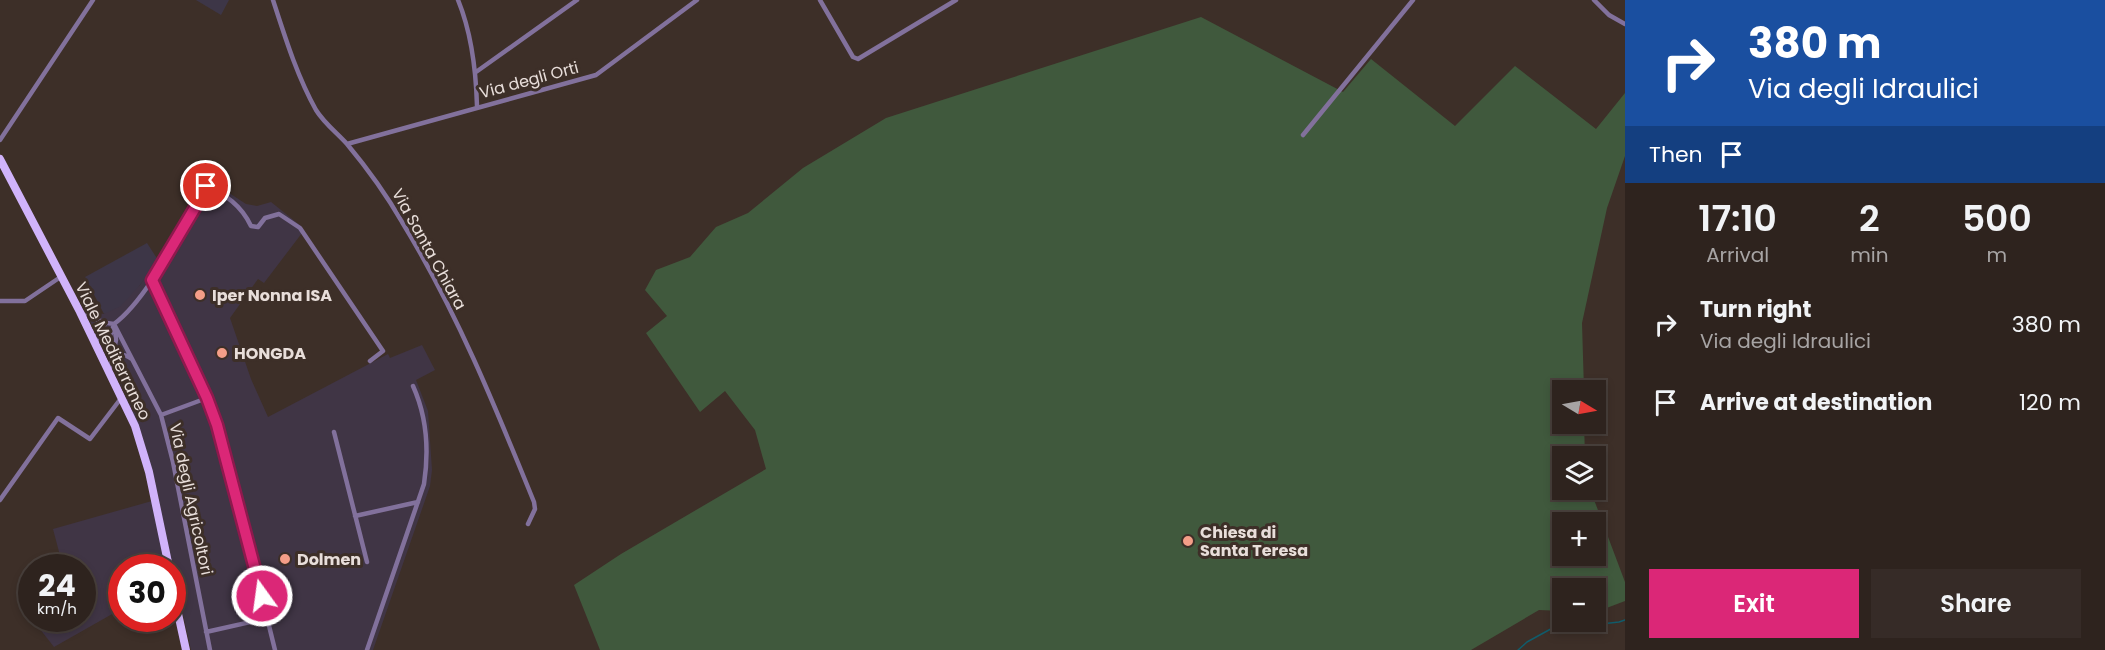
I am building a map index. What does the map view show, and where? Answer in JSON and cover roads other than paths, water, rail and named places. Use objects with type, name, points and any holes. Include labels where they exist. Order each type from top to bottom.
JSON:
[{"type":"main road","name":"Viale Mediterraneo","points":[[0,159],[94,339],[135,426],[149,472],[165,554]]},
{"type":"main road","points":[[182,632],[186,650]]},
{"type":"street","points":[[0,140],[93,0]]},
{"type":"street","name":"Via Santa Chiara","points":[[273,0],[299,72],[317,112],[347,144],[377,182],[421,254],[464,336],[534,502],[535,509],[528,524]]},
{"type":"street","points":[[458,0],[465,17],[476,72],[477,106]]},
{"type":"street","points":[[476,72],[577,0]]},
{"type":"street","name":"Via degli Orti","points":[[347,144],[477,106],[596,75],[697,0]]},
{"type":"street","points":[[820,0],[853,57],[858,58],[874,51],[956,0]]},
{"type":"street","points":[[1303,135],[1413,0]]},
{"type":"street","points":[[1594,0],[1609,15],[1625,24]]},
{"type":"street","points":[[109,339],[114,324],[122,318],[152,280],[206,186],[224,194],[244,212],[251,226],[258,226],[265,218],[279,214],[300,228],[383,351],[370,361]]},
{"type":"street","points":[[0,301],[25,301],[62,276]]},
{"type":"street","points":[[152,280],[207,398],[235,488],[275,650]]},
{"type":"street","points":[[80,312],[92,319],[114,324]]},
{"type":"street","points":[[106,323],[94,339],[116,340],[124,344]]},
{"type":"street","points":[[110,371],[116,340],[114,324]]},
{"type":"street","name":"Via degli Agricoltori","points":[[114,324],[161,415],[173,462],[210,650]]},
{"type":"street","points":[[112,358],[118,354],[124,354],[132,359]]},
{"type":"street","points":[[367,650],[418,502],[426,467],[426,438],[420,401],[413,386]]},
{"type":"street","points":[[0,500],[58,418],[90,440],[122,397]]},
{"type":"street","points":[[161,415],[207,398]]},
{"type":"street","points":[[334,432],[367,562]]},
{"type":"street","points":[[355,516],[418,502]]},
{"type":"street","points":[[206,632],[268,618]]},
{"type":"waterway","points":[[1518,650],[1527,642],[1558,625],[1583,626],[1625,620]]},
{"type":"place","name":"Iper Nonna ISA","points":[[200,295]]},
{"type":"place","name":"HONGDA","points":[[222,353]]},
{"type":"place","name":"Chiesa di Santa Teresa","points":[[1188,541]]},
{"type":"place","name":"Dolmen","points":[[285,559]]}]
